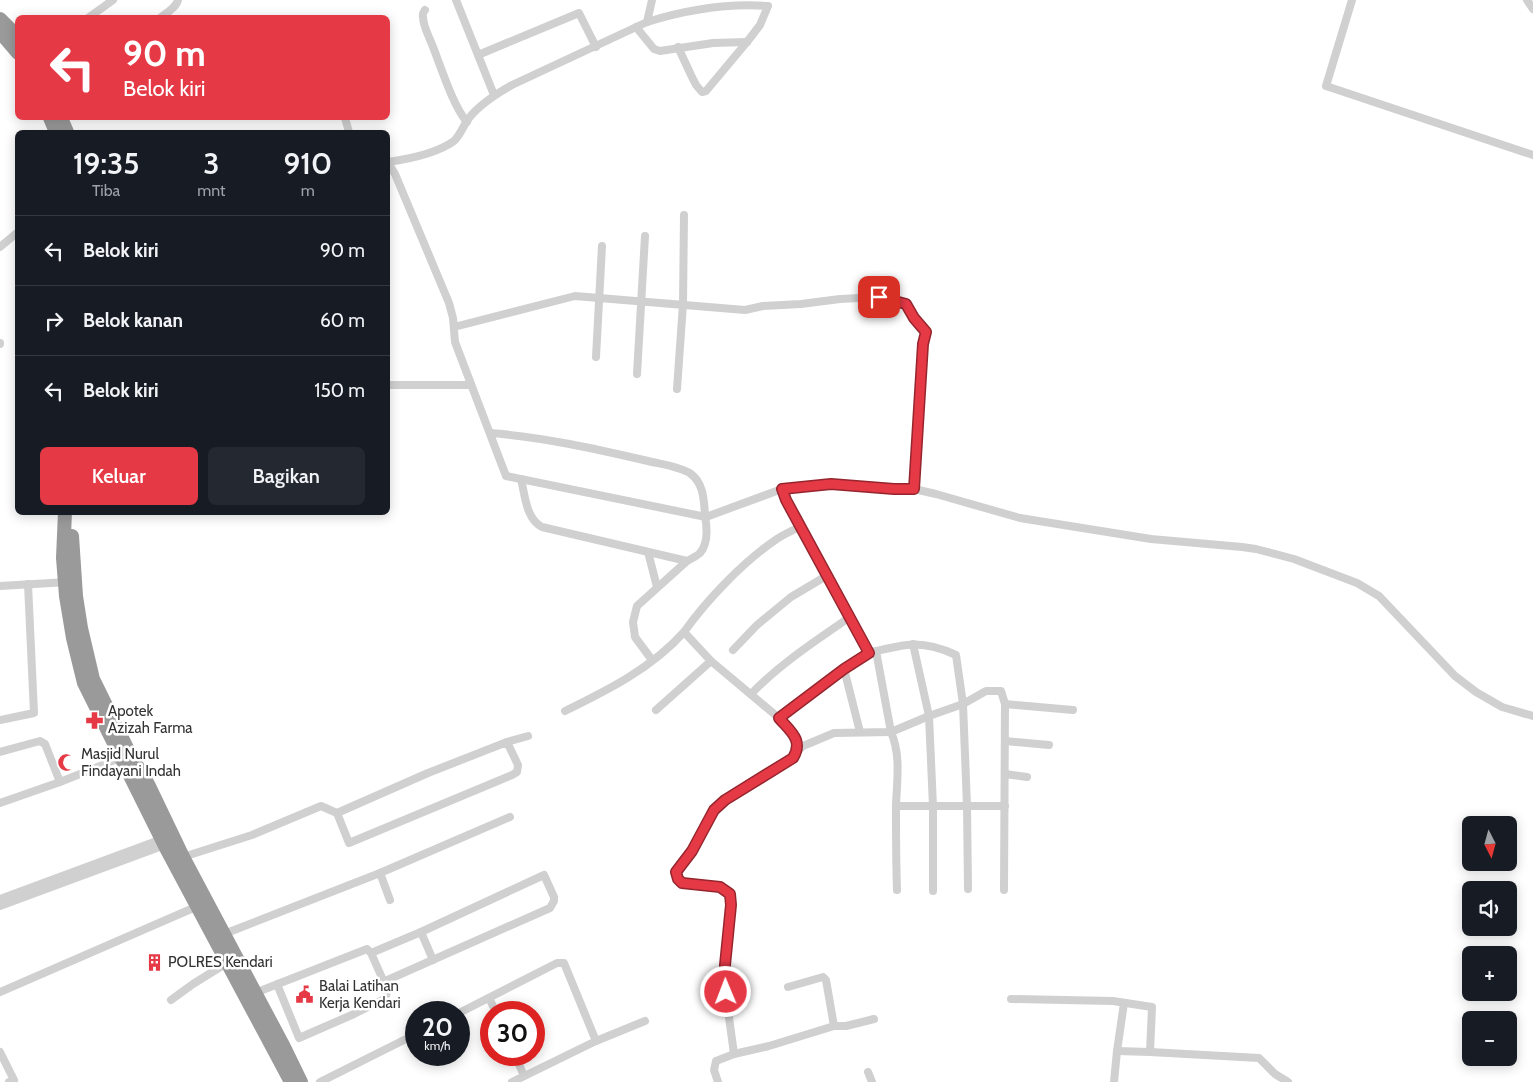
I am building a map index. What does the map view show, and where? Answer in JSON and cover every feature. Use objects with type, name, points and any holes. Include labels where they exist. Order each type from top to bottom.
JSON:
[{"type":"highway","points":[[0,19],[15,34]]},
{"type":"highway","points":[[0,32],[15,50]]},
{"type":"highway","points":[[65,515],[63,558],[93,679],[130,754],[163,842],[198,906],[231,960],[255,993],[284,1048],[290,1081]]},
{"type":"highway","points":[[73,515],[70,628],[84,684],[120,758],[143,787],[184,857],[224,934],[231,960],[290,1081]]},
{"type":"street","points":[[92,15],[113,0]]},
{"type":"street","points":[[164,15],[178,3],[178,0]]},
{"type":"street","points":[[456,0],[494,95]]},
{"type":"street","points":[[647,22],[652,0]]},
{"type":"street","points":[[1352,0],[1326,86],[1533,155]]},
{"type":"street","points":[[1527,0],[1533,9]]},
{"type":"street","points":[[390,162],[423,154],[447,145],[460,134],[471,116],[494,95],[596,47],[616,35],[665,16],[705,8],[767,3],[760,24],[706,91],[702,92],[694,80],[678,47]]},
{"type":"street","points":[[425,10],[423,18],[428,34],[455,103],[466,122]]},
{"type":"street","points":[[478,55],[579,13],[596,47]]},
{"type":"street","points":[[636,27],[657,50],[713,43],[747,42]]},
{"type":"street","points":[[390,166],[449,303],[453,318],[455,342],[506,476],[706,517],[782,489],[831,484],[914,489],[1020,518],[1143,538],[1256,550],[1294,559],[1348,579],[1379,596],[1455,676],[1476,692],[1502,707],[1533,716]]},
{"type":"street","points":[[677,389],[683,304],[684,215]]},
{"type":"street","points":[[0,247],[15,234]]},
{"type":"street","points":[[637,374],[644,236]]},
{"type":"street","points":[[596,357],[602,246]]},
{"type":"street","points":[[454,327],[569,296],[745,310],[764,306],[879,297],[906,304],[914,318],[926,332],[923,344],[914,489]]},
{"type":"street","points":[[390,385],[472,385]]},
{"type":"street","points":[[490,433],[511,434],[576,445],[673,467],[689,472],[701,486],[706,517],[704,545],[700,553],[687,561],[637,606],[633,622],[635,637],[652,660]]},
{"type":"street","points":[[521,479],[530,514],[533,520],[542,527],[687,561]]},
{"type":"street","points":[[782,489],[786,500],[850,617],[873,652],[891,732],[896,744],[898,765],[896,806],[897,890]]},
{"type":"street","points":[[565,711],[622,681],[672,645],[698,612],[746,563],[774,541],[801,526]]},
{"type":"street","points":[[648,552],[657,587]]},
{"type":"street","points":[[733,650],[757,625],[791,597],[828,575]]},
{"type":"street","points":[[0,586],[70,582]]},
{"type":"street","points":[[0,720],[34,713],[28,584]]},
{"type":"street","points":[[751,694],[790,659],[850,617]]},
{"type":"street","points":[[684,632],[711,660],[779,718],[795,737],[798,744],[797,752]]},
{"type":"street","points":[[913,644],[929,716],[933,806],[933,891]]},
{"type":"street","points":[[779,718],[844,669],[873,652],[894,646],[919,644],[939,647],[956,655],[964,704],[968,889]]},
{"type":"street","points":[[656,710],[711,660]]},
{"type":"street","points":[[844,669],[860,732]]},
{"type":"street","points":[[734,1054],[724,981],[732,897],[728,891],[720,887],[682,883],[678,879],[676,872],[692,851],[714,810],[725,800],[793,758],[804,746],[834,733],[891,732],[964,704],[986,691],[1001,691],[1005,704],[1004,890]]},
{"type":"street","points":[[1005,704],[1072,710]]},
{"type":"street","points":[[337,813],[428,773],[507,742],[528,736]]},
{"type":"street","points":[[0,752],[40,740],[45,744],[60,782]]},
{"type":"street","points":[[1005,741],[1049,745]]},
{"type":"street","points":[[184,857],[252,835],[321,806],[337,813],[349,843],[517,772],[518,766],[507,742]]},
{"type":"street","points":[[0,803],[120,758]]},
{"type":"street","points":[[1005,774],[1027,777]]},
{"type":"street","points":[[896,806],[1005,806]]},
{"type":"street","points":[[224,934],[380,873],[510,817]]},
{"type":"street","points":[[0,899],[163,842]]},
{"type":"street","points":[[0,906],[163,842]]},
{"type":"street","points":[[380,873],[390,900]]},
{"type":"street","points":[[371,953],[544,875],[554,897],[550,908],[383,982]]},
{"type":"street","points":[[0,992],[198,906]]},
{"type":"street","points":[[421,932],[433,960]]},
{"type":"street","points":[[255,993],[277,984],[364,949],[368,949],[387,993],[386,997],[382,1000],[299,1038],[277,984]]},
{"type":"street","points":[[171,1000],[231,960]]},
{"type":"street","points":[[470,1008],[557,963],[564,963],[596,1041]]},
{"type":"street","points":[[788,987],[823,977],[826,980],[834,1026]]},
{"type":"street","points":[[1011,999],[1107,1001],[1152,1007],[1150,1052]]},
{"type":"street","points":[[1114,1082],[1124,1003]]},
{"type":"street","points":[[718,1082],[714,1070],[716,1061],[734,1054],[769,1046],[834,1026],[846,1026],[874,1019]]},
{"type":"street","points":[[512,1082],[596,1041],[645,1021]]},
{"type":"street","points":[[320,1082],[405,1040]]},
{"type":"street","points":[[1117,1051],[1259,1058],[1275,1074],[1288,1082]]},
{"type":"street","points":[[0,1052],[14,1080],[10,1082]]},
{"type":"street","points":[[519,1066],[524,1076]]},
{"type":"street","points":[[868,1072],[872,1082]]},
{"type":"place","name":"Apotek Azizah Farma","points":[[94,720]]},
{"type":"place","name":"Masjid Nurul Findayani Indah","points":[[67,763]]},
{"type":"place","name":"POLRES Kendari","points":[[154,962]]},
{"type":"place","name":"Balai Latihan Kerja Kendari","points":[[305,995]]},
{"type":"route","points":[[726,992],[724,981],[725,965],[732,897],[728,891],[720,887],[682,883],[676,876],[676,872],[692,851],[714,810],[725,800],[793,758],[797,752],[797,740],[779,718],[844,669],[869,653],[786,500],[782,489],[831,484],[914,489],[923,344],[926,332],[914,318],[906,304],[879,297]]}]
